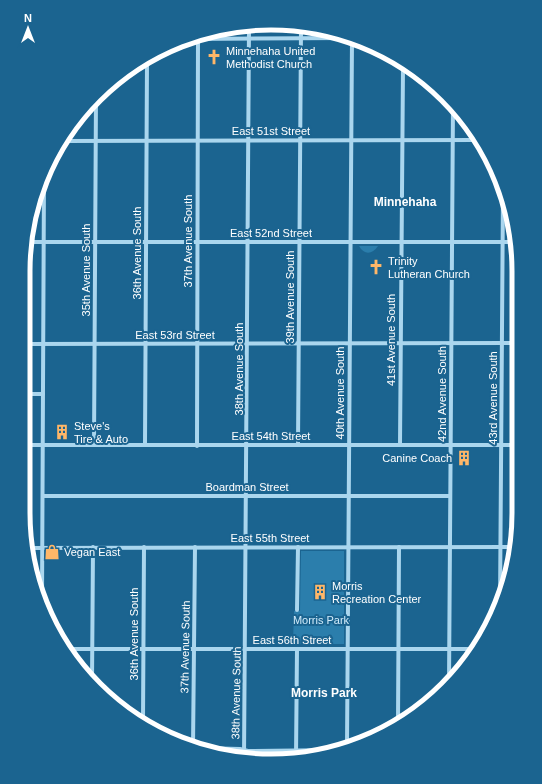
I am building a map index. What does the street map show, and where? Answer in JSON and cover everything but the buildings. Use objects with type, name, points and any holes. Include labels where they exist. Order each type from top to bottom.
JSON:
[{"type":"street","name":"38th Avenue South","points":[[244,750],[246,649],[249,31]]},
{"type":"street","name":"39th Avenue South","points":[[298,445],[301,32]]},
{"type":"street","points":[[209,38],[333,38]]},
{"type":"street","name":"37th Avenue South","points":[[197,446],[198,42]]},
{"type":"street","name":"40th Avenue South","points":[[347,741],[352,44]]},
{"type":"street","name":"36th Avenue South","points":[[146,446],[147,65]]},
{"type":"street","name":"41st Avenue South","points":[[400,445],[403,70]]},
{"type":"street","name":"35th Avenue South","points":[[94,445],[96,106]]},
{"type":"street","name":"42nd Avenue South","points":[[449,675],[453,113]]},
{"type":"street","name":"East 51st Street","points":[[68,141],[473,140]]},
{"type":"street","points":[[42,588],[44,191]]},
{"type":"street","name":"43rd Avenue South","points":[[500,586],[503,206]]},
{"type":"street","name":"East 52nd Street","points":[[32,242],[510,242]]},
{"type":"street","name":"East 53rd Street","points":[[30,344],[512,343]]},
{"type":"street","points":[[30,394],[43,394]]},
{"type":"street","name":"East 54th Street","points":[[30,445],[512,445]]},
{"type":"street","name":"Boardman Street","points":[[43,496],[450,496]]},
{"type":"street","points":[[92,674],[93,547]]},
{"type":"street","name":"36th Avenue South","points":[[143,717],[144,547]]},
{"type":"street","name":"37th Avenue South","points":[[193,741],[195,547]]},
{"type":"street","points":[[297,610],[298,547]]},
{"type":"street","points":[[398,718],[399,547]]},
{"type":"street","name":"East 55th Street","points":[[33,548],[509,547]]},
{"type":"street","name":"East 56th Street","points":[[73,649],[470,649]]},
{"type":"street","points":[[296,750],[297,649]]},
{"type":"street","points":[[225,749],[248,751],[313,750]]},
{"type":"green space","points":[[359,246],[378,246],[376,249],[368,253],[363,251]]},
{"type":"green space","name":"Morris Park","points":[[301,551],[344,551],[344,644],[293,644],[294,611],[300,611]]},
{"type":"place","name":"Minnehaha United Methodist Church","points":[[214,57]]},
{"type":"place","name":"Trinity Lutheran Church","points":[[376,267]]},
{"type":"place","name":"Steve's Tire & Auto","points":[[62,432]]},
{"type":"place","name":"Canine Coach","points":[[464,458]]},
{"type":"place","name":"Vegan East","points":[[52,552]]},
{"type":"place","name":"Morris Recreation Center","points":[[320,592]]},
{"type":"district","name":"Minnehaha","points":[[405,202]]},
{"type":"district","name":"Morris Park","points":[[324,693]]}]
